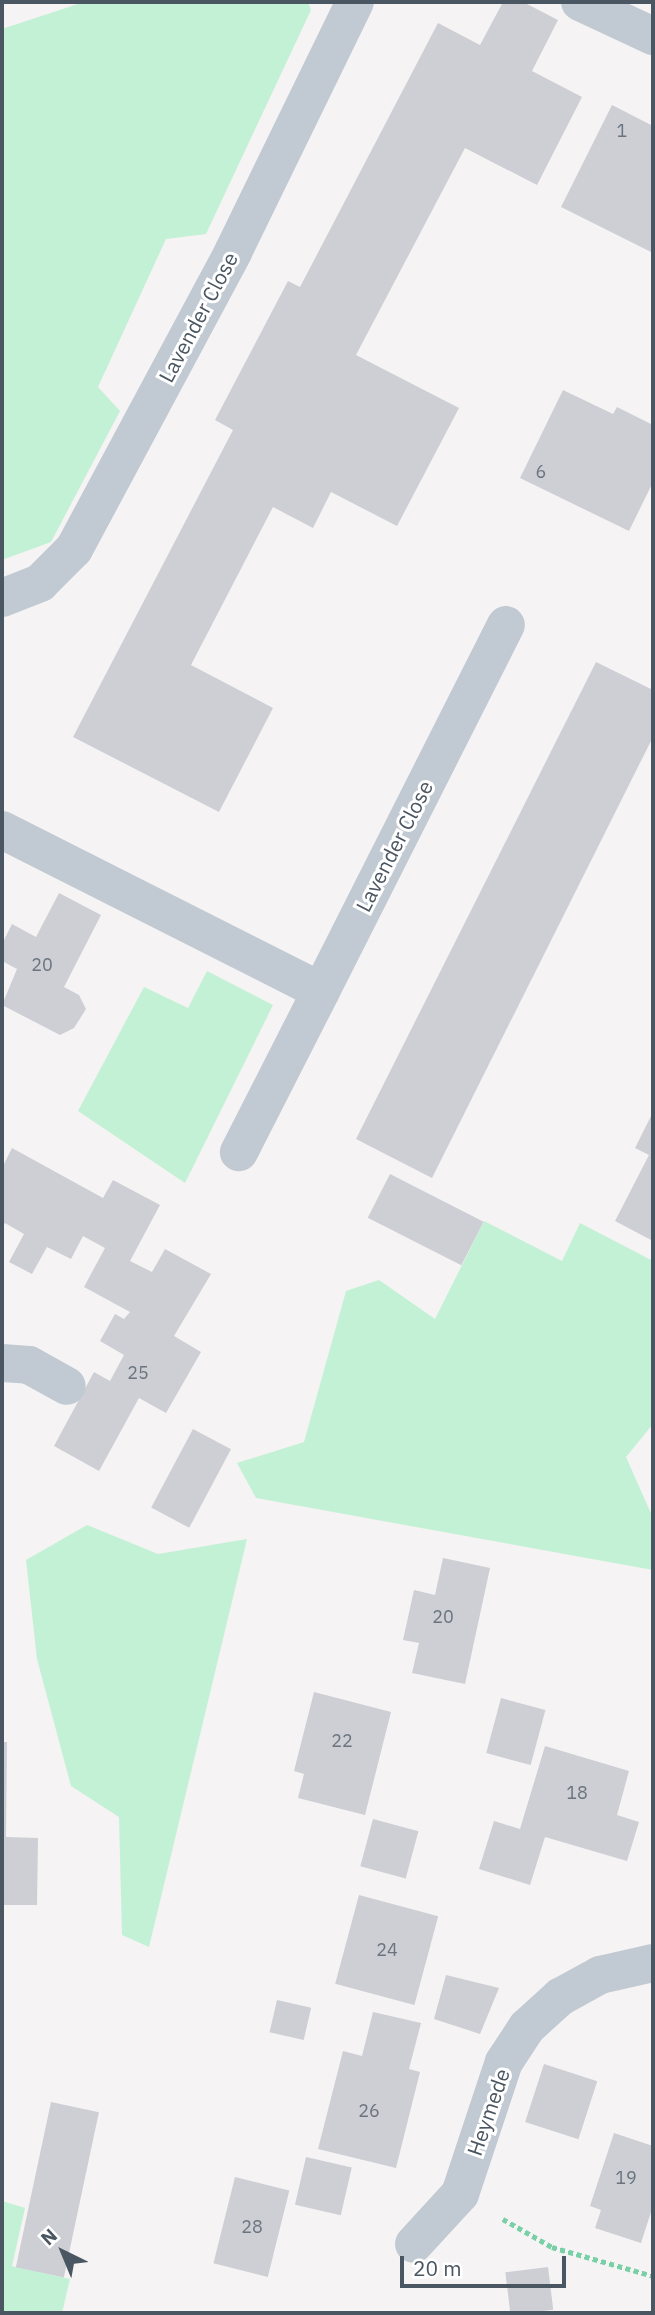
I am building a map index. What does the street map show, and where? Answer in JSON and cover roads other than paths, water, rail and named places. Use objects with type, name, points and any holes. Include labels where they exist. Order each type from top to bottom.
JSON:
[{"type":"street","name":"Lavender Close","points":[[2,598],[40,583],[74,549],[233,252],[355,2]]},
{"type":"street","points":[[580,2],[653,36]]},
{"type":"street","name":"Lavender Close","points":[[239,1153],[506,625]]},
{"type":"street","points":[[2,830],[321,991]]},
{"type":"street","points":[[2,1363],[29,1365],[67,1386]]},
{"type":"street","name":"Heymede","points":[[414,2244],[460,2194],[504,2062],[527,2027],[560,1997],[600,1975],[653,1963]]}]
